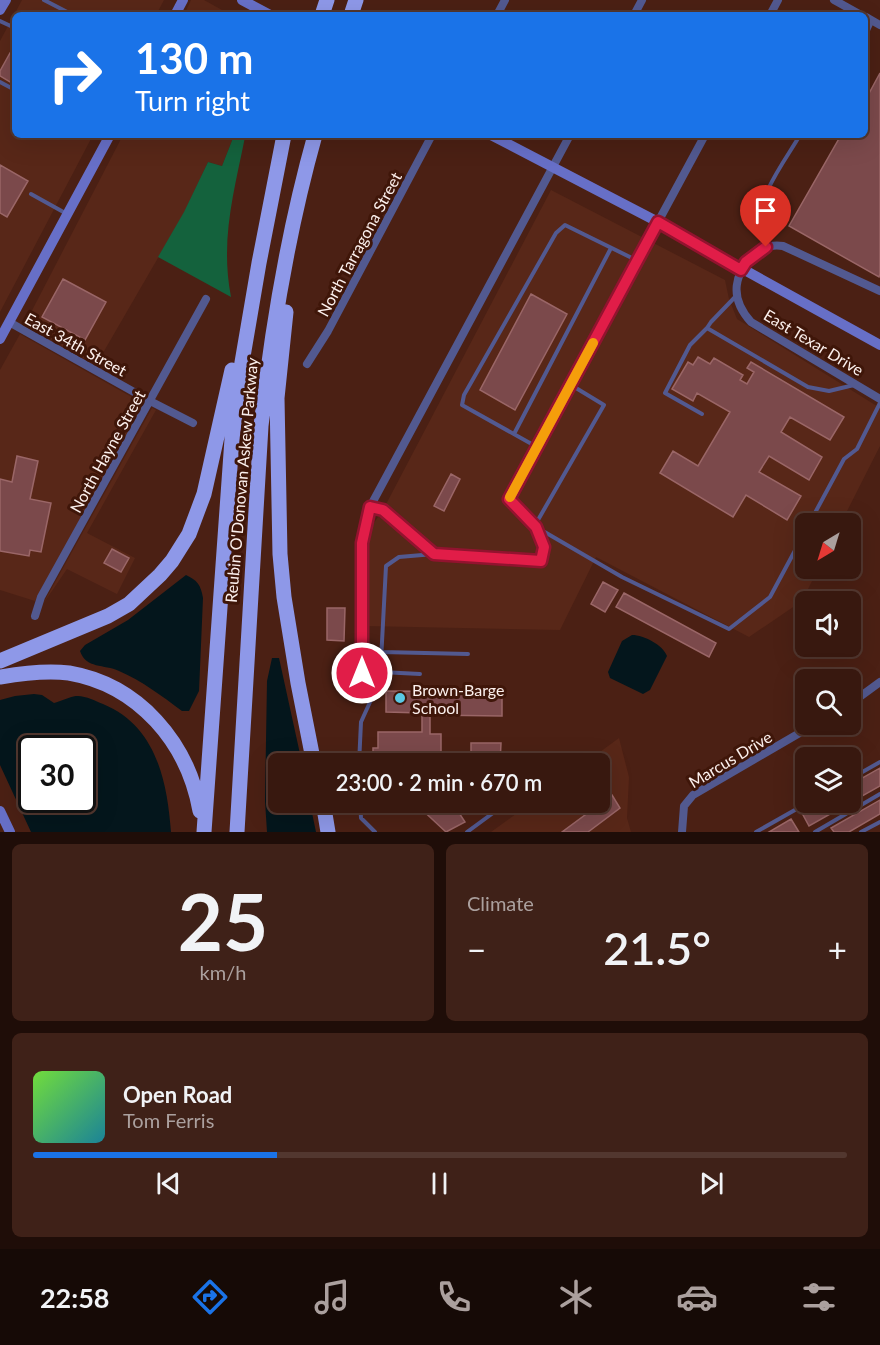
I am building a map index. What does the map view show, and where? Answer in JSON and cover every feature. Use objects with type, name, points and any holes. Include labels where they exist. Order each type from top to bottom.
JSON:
[{"type":"highway","name":"Reubin O'Donovan Askew Parkway","points":[[203,832],[232,438],[261,251],[283,138]]},
{"type":"highway","name":"Reubin O'Donovan Askew Parkway","points":[[237,832],[261,426],[277,301],[289,235],[314,138]]},
{"type":"highway","points":[[305,172],[284,321],[277,439],[280,554],[284,597],[312,753]]},
{"type":"highway","points":[[0,661],[108,616],[129,604],[172,561],[189,534],[204,494],[231,372],[245,346]]},
{"type":"highway","points":[[0,679],[19,674],[51,672],[83,676],[118,690],[143,706],[162,726],[190,771],[203,832]]},
{"type":"highway","points":[[325,813],[328,832]]},
{"type":"main road","points":[[0,10],[6,0]]},
{"type":"main road","points":[[242,0],[264,12]]},
{"type":"main road","points":[[0,339],[108,138]]},
{"type":"main road","name":"East Texar Drive","points":[[497,138],[658,222],[880,345]]},
{"type":"main road","points":[[0,811],[10,832]]},
{"type":"street","points":[[834,0],[856,12]]},
{"type":"street","name":"North Tarragona Street","points":[[307,364],[328,331],[430,138]]},
{"type":"street","points":[[362,673],[362,543],[370,507],[568,138]]},
{"type":"street","points":[[658,222],[703,138]]},
{"type":"street","points":[[737,295],[736,286],[746,262],[766,247],[777,244],[880,291]]},
{"type":"street","name":"East Texar Drive","points":[[737,295],[751,322],[880,399]]},
{"type":"street","name":"North Hayne Street","points":[[35,616],[41,597],[206,299]]},
{"type":"street","name":"East 34th Street","points":[[9,322],[193,423]]},
{"type":"street","points":[[341,659],[362,658]]},
{"type":"street","points":[[861,696],[880,682]]},
{"type":"street","name":"Marcus Drive","points":[[682,832],[684,806],[693,795],[796,735]]},
{"type":"lane","points":[[44,0],[67,12]]},
{"type":"lane","points":[[766,247],[761,228],[761,210],[769,188],[798,138]]},
{"type":"lane","points":[[31,194],[68,214]]},
{"type":"lane","points":[[658,222],[509,499],[536,527],[622,576],[729,629],[770,597],[795,550]]},
{"type":"lane","points":[[537,447],[462,405],[464,395],[556,233],[565,225],[638,261]]},
{"type":"lane","points":[[514,434],[611,248]]},
{"type":"lane","points":[[702,414],[665,393],[690,345],[737,295]]},
{"type":"lane","points":[[707,328],[808,387],[829,391],[856,384]]},
{"type":"lane","points":[[536,527],[604,405],[571,385]]},
{"type":"lane","points":[[815,513],[844,459],[856,449],[880,403]]},
{"type":"lane","points":[[370,507],[383,510],[434,554]]},
{"type":"lane","points":[[359,753],[361,722],[380,680],[386,566],[399,557],[434,554],[541,561],[544,547],[536,527]]},
{"type":"lane","points":[[382,652],[468,654]]},
{"type":"lane","points":[[381,672],[420,674]]},
{"type":"lane","points":[[861,773],[880,762]]},
{"type":"lane","points":[[815,832],[880,794]]},
{"type":"lane","points":[[756,832],[795,810]]},
{"type":"lane","points":[[361,813],[361,818],[375,832]]},
{"type":"lane","points":[[467,832],[493,813]]},
{"type":"lane","points":[[861,832],[880,822]]},
{"type":"shaded area","points":[[22,0],[164,0],[158,12],[16,12]]},
{"type":"shaded area","points":[[191,0],[204,0],[226,12],[185,12]]},
{"type":"shaded area","points":[[12,19],[12,138],[91,138],[0,312],[0,41]]},
{"type":"shaded area","points":[[121,138],[233,138],[222,166],[208,162],[184,213],[96,365],[25,324]]},
{"type":"shaded area","points":[[551,190],[725,280],[737,319],[880,408],[880,446],[846,513],[795,513],[795,579],[813,579],[807,591],[795,591],[795,606],[749,637],[596,557],[560,630],[365,626],[369,530],[383,510]]},
{"type":"shaded area","points":[[20,334],[144,404],[35,601],[0,590],[0,370]]},
{"type":"shaded area","points":[[152,408],[156,410],[87,533],[135,558],[117,594],[67,569],[43,604]]},
{"type":"shaded area","points":[[186,575],[198,583],[203,598],[199,691],[189,711],[182,711],[152,689],[127,675],[87,661],[80,651],[85,645],[128,620]]},
{"type":"shaded area","points":[[632,635],[652,641],[662,648],[667,656],[650,690],[643,694],[610,678],[608,672],[622,641]]},
{"type":"shaded area","points":[[272,658],[279,658],[300,753],[268,753],[268,813],[312,813],[316,832],[267,832],[265,801],[267,681]]},
{"type":"shaded area","points":[[34,694],[42,695],[54,703],[79,696],[103,704],[121,714],[147,740],[155,757],[162,774],[171,832],[31,832],[22,813],[96,813],[96,735],[18,735],[18,804],[0,765],[0,700]]},
{"type":"shaded area","points":[[619,738],[629,777],[627,818],[631,832],[491,832],[517,813],[610,813],[610,753],[599,753]]},
{"type":"green space","points":[[233,138],[245,138],[228,236],[227,256],[231,297],[158,257],[184,212],[208,162],[222,166]]},
{"type":"building","points":[[10,53],[12,54],[12,83],[0,76],[0,71]]},
{"type":"building","points":[[880,73],[879,277],[789,226],[839,138],[868,138],[868,95]]},
{"type":"building","points":[[0,165],[28,181],[7,217],[0,213]]},
{"type":"building","points":[[63,279],[106,302],[85,340],[42,317]]},
{"type":"building","points":[[531,294],[567,314],[515,410],[480,390]]},
{"type":"building","points":[[698,357],[710,364],[714,358],[743,375],[740,380],[747,384],[754,372],[747,368],[751,362],[844,417],[830,440],[790,417],[781,432],[822,457],[809,480],[769,456],[759,472],[801,496],[787,520],[746,495],[733,517],[660,473],[673,451],[698,466],[730,412],[697,393],[693,401],[672,389],[688,362],[693,365]]},
{"type":"building","points":[[17,456],[38,461],[30,499],[51,503],[41,552],[30,550],[29,556],[0,551],[0,479],[12,482]]},
{"type":"building","points":[[451,474],[460,479],[444,511],[434,506]]},
{"type":"building","points":[[112,549],[129,558],[121,572],[104,563]]},
{"type":"building","points":[[603,582],[618,590],[605,612],[591,604]]},
{"type":"building","points":[[624,593],[716,643],[709,657],[616,607]]},
{"type":"building","points":[[327,608],[345,608],[344,641],[327,640]]},
{"type":"building","points":[[386,691],[502,692],[502,716],[430,715],[430,734],[441,734],[441,753],[373,753],[373,748],[378,748],[378,732],[422,732],[422,713],[386,712]]},
{"type":"building","points":[[471,743],[501,743],[501,753],[471,753]]},
{"type":"building","points":[[880,768],[880,786],[861,797],[861,779]]},
{"type":"building","points":[[612,795],[620,808],[588,832],[562,832],[588,813],[610,813],[610,796]]},
{"type":"building","points":[[880,800],[880,814],[849,832],[834,832],[831,828],[861,813]]},
{"type":"building","points":[[426,813],[459,813],[465,822],[446,832]]},
{"type":"building","points":[[802,813],[832,813],[809,826]]},
{"type":"building","points":[[791,819],[799,832],[769,832]]},
{"type":"slow traffic","points":[[510,497],[593,343]]},
{"type":"place","name":"Brown-Barge School","points":[[400,698]]},
{"type":"route","points":[[362,673],[362,543],[363,529],[370,507],[383,510],[434,554],[541,561],[544,547],[536,527],[509,499],[658,222],[741,270],[746,262],[766,247]]}]
